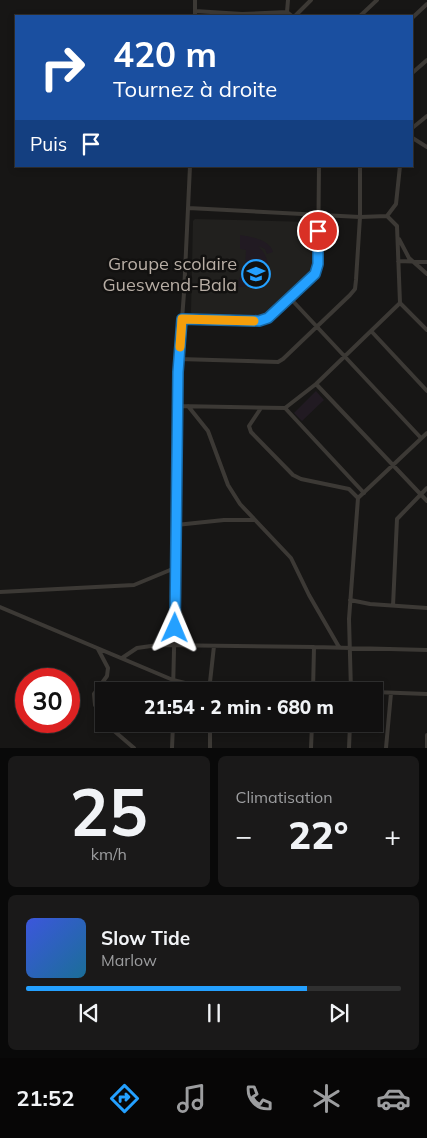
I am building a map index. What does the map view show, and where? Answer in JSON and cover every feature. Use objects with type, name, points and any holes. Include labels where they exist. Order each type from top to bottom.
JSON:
[{"type":"street","points":[[195,0],[195,15]]},
{"type":"street","points":[[288,0],[288,12]]},
{"type":"street","points":[[294,15],[311,0]]},
{"type":"street","points":[[361,15],[377,0]]},
{"type":"street","points":[[413,17],[427,4]]},
{"type":"street","points":[[195,11],[242,14],[288,12],[292,15]]},
{"type":"street","points":[[413,72],[427,60]]},
{"type":"street","points":[[413,127],[427,116]]},
{"type":"street","points":[[413,138],[427,147]]},
{"type":"street","points":[[174,680],[179,359],[190,167]]},
{"type":"street","points":[[182,319],[262,321],[268,318],[315,274],[317,268],[319,215],[319,167]]},
{"type":"street","points":[[179,359],[278,362],[317,327],[354,289],[360,217],[360,167]]},
{"type":"street","points":[[387,216],[396,204],[400,167]]},
{"type":"street","points":[[188,208],[360,217],[387,216],[397,226],[400,303],[427,330]]},
{"type":"street","points":[[398,237],[412,262],[427,274]]},
{"type":"street","points":[[398,261],[427,262]]},
{"type":"street","points":[[290,298],[422,438]]},
{"type":"street","points":[[178,406],[286,408],[316,384],[400,303]]},
{"type":"street","points":[[372,332],[427,391]]},
{"type":"street","points":[[316,384],[427,501]]},
{"type":"street","points":[[188,406],[208,431],[228,485],[240,504],[292,559],[309,595],[339,648]]},
{"type":"street","points":[[261,408],[249,426],[251,432],[293,475],[300,479],[349,489],[358,498]]},
{"type":"street","points":[[286,408],[364,493]]},
{"type":"street","points":[[350,682],[350,600],[358,498],[427,433]]},
{"type":"street","points":[[393,606],[397,519],[427,488]]},
{"type":"street","points":[[176,525],[224,520],[254,520]]},
{"type":"street","points":[[0,592],[134,585],[175,568]]},
{"type":"street","points":[[350,600],[393,606],[427,608]]},
{"type":"street","points":[[0,607],[181,682]]},
{"type":"street","points":[[122,658],[142,646],[175,645],[427,650]]},
{"type":"street","points":[[210,682],[214,646]]},
{"type":"street","points":[[313,682],[314,647]]},
{"type":"street","points":[[98,648],[108,668],[107,676],[103,682]]},
{"type":"street","points":[[95,693],[95,706]]},
{"type":"street","points":[[383,693],[427,694]]},
{"type":"street","points":[[386,748],[391,693]]},
{"type":"street","points":[[115,732],[134,748]]},
{"type":"street","points":[[172,748],[173,732]]},
{"type":"street","points":[[210,732],[210,748]]},
{"type":"street","points":[[311,748],[312,732]]},
{"type":"street","points":[[349,748],[350,732]]},
{"type":"street","points":[[427,735],[427,748]]},
{"type":"shaded area","points":[[195,219],[312,222],[312,270],[262,317],[193,315],[191,312],[193,221]]},
{"type":"shaded area","points":[[240,235],[264,241],[273,252],[267,254],[265,249],[258,246],[264,253],[267,261],[268,268],[266,274],[255,284],[238,287],[239,279],[243,272],[250,271],[250,268],[245,268],[246,250],[240,249]]},
{"type":"shaded area","points":[[316,391],[324,400],[302,421],[294,413]]},
{"type":"slow traffic","points":[[180,347],[182,319],[254,321]]},
{"type":"place","name":"Groupe scolaire Gueswend-Bala","points":[[256,274]]},
{"type":"route","points":[[175,628],[178,372],[182,319],[259,321],[268,318],[315,274],[318,264],[318,231]]}]
